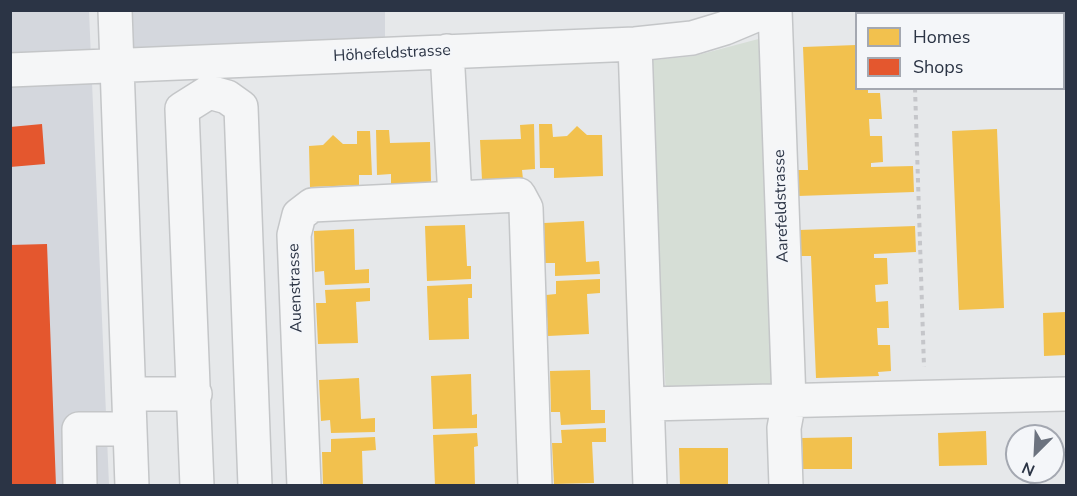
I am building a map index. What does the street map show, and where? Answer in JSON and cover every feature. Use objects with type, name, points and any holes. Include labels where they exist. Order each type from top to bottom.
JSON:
[{"type":"street","points":[[115,10],[132,486]]},
{"type":"street","name":"Höhefeldstrasse","points":[[10,70],[117,68],[635,44],[692,38],[725,28],[768,10]]},
{"type":"street","name":"Aarefeldstrasse","points":[[775,10],[789,401],[784,429],[786,486]]},
{"type":"street","points":[[635,44],[650,486]]},
{"type":"street","points":[[447,51],[455,198]]},
{"type":"street","points":[[197,486],[182,109],[209,92],[227,97],[241,107],[255,486]]},
{"type":"street","name":"Auenstrasse","points":[[304,486],[294,235],[299,215],[312,205],[519,195],[526,207],[535,486]]},
{"type":"street","points":[[129,394],[195,394]]},
{"type":"street","points":[[648,404],[1066,394]]},
{"type":"street","points":[[80,486],[79,429],[130,429]]},
{"type":"path","points":[[915,90],[925,373]]},
{"type":"shaded area","points":[[10,11],[89,11],[109,485],[11,485]]},
{"type":"shaded area","points":[[131,11],[385,11],[385,38],[133,51]]},
{"type":"shaded area","points":[[766,37],[776,391],[666,393],[645,61],[694,56]]},
{"type":"building: Homes","points":[[947,10],[1066,10],[1066,16],[1065,12],[947,12]]},
{"type":"building: Homes","points":[[855,45],[855,90],[880,93],[882,119],[869,119],[870,136],[882,136],[883,162],[871,163],[871,167],[913,166],[914,192],[798,196],[797,170],[808,170],[803,47]]},
{"type":"building: Homes","points":[[534,124],[535,169],[522,170],[523,179],[482,180],[480,140],[521,139],[520,125]]},
{"type":"building: Homes","points":[[539,124],[552,124],[553,137],[567,136],[577,126],[587,135],[602,135],[603,176],[554,178],[554,168],[540,168]]},
{"type":"building: Homes","points":[[997,129],[1004,308],[959,310],[952,131]]},
{"type":"building: Homes","points":[[376,130],[389,130],[390,143],[430,142],[431,182],[391,184],[391,174],[377,175]]},
{"type":"building: Homes","points":[[357,131],[370,131],[372,175],[359,175],[359,185],[310,187],[309,146],[323,145],[333,135],[343,144],[357,144]]},
{"type":"building: Homes","points":[[584,221],[586,262],[599,261],[600,274],[555,276],[555,263],[545,263],[544,223]]},
{"type":"building: Homes","points":[[465,225],[467,266],[471,266],[471,279],[427,281],[425,226]]},
{"type":"building: Homes","points":[[915,226],[916,252],[874,254],[874,258],[887,258],[888,284],[875,285],[876,302],[888,301],[889,328],[877,328],[878,345],[890,345],[891,371],[878,372],[879,376],[816,378],[811,256],[800,256],[799,230]]},
{"type":"building: Homes","points":[[354,229],[355,270],[369,269],[369,283],[325,285],[324,271],[315,272],[314,231]]},
{"type":"building: Homes","points":[[600,279],[600,293],[587,294],[589,334],[548,336],[546,295],[556,294],[556,281]]},
{"type":"building: Homes","points":[[472,284],[472,298],[468,298],[469,339],[429,340],[427,286]]},
{"type":"building: Homes","points":[[370,288],[370,301],[356,302],[358,343],[318,344],[316,303],[326,303],[325,290]]},
{"type":"building: Homes","points":[[1066,312],[1066,355],[1044,356],[1043,313]]},
{"type":"building: Homes","points":[[590,370],[591,410],[605,410],[605,423],[561,425],[560,412],[551,412],[550,371]]},
{"type":"building: Homes","points":[[471,374],[472,415],[477,414],[477,428],[433,429],[431,376]]},
{"type":"building: Homes","points":[[359,378],[361,419],[375,418],[375,432],[331,433],[330,420],[321,421],[319,380]]},
{"type":"building: Homes","points":[[606,428],[606,442],[592,442],[594,483],[554,484],[552,443],[562,443],[561,430]]},
{"type":"building: Homes","points":[[986,431],[987,465],[939,466],[938,433]]},
{"type":"building: Homes","points":[[477,433],[478,446],[474,447],[475,486],[435,486],[433,435]]},
{"type":"building: Homes","points":[[375,437],[376,450],[362,451],[363,486],[323,486],[322,452],[331,452],[331,439]]},
{"type":"building: Homes","points":[[852,437],[852,469],[803,469],[802,438]]},
{"type":"building: Homes","points":[[679,448],[728,448],[728,486],[680,486]]},
{"type":"building: Shops","points":[[42,124],[45,164],[10,167],[10,127]]},
{"type":"building: Shops","points":[[47,244],[56,486],[10,486],[10,245]]}]
